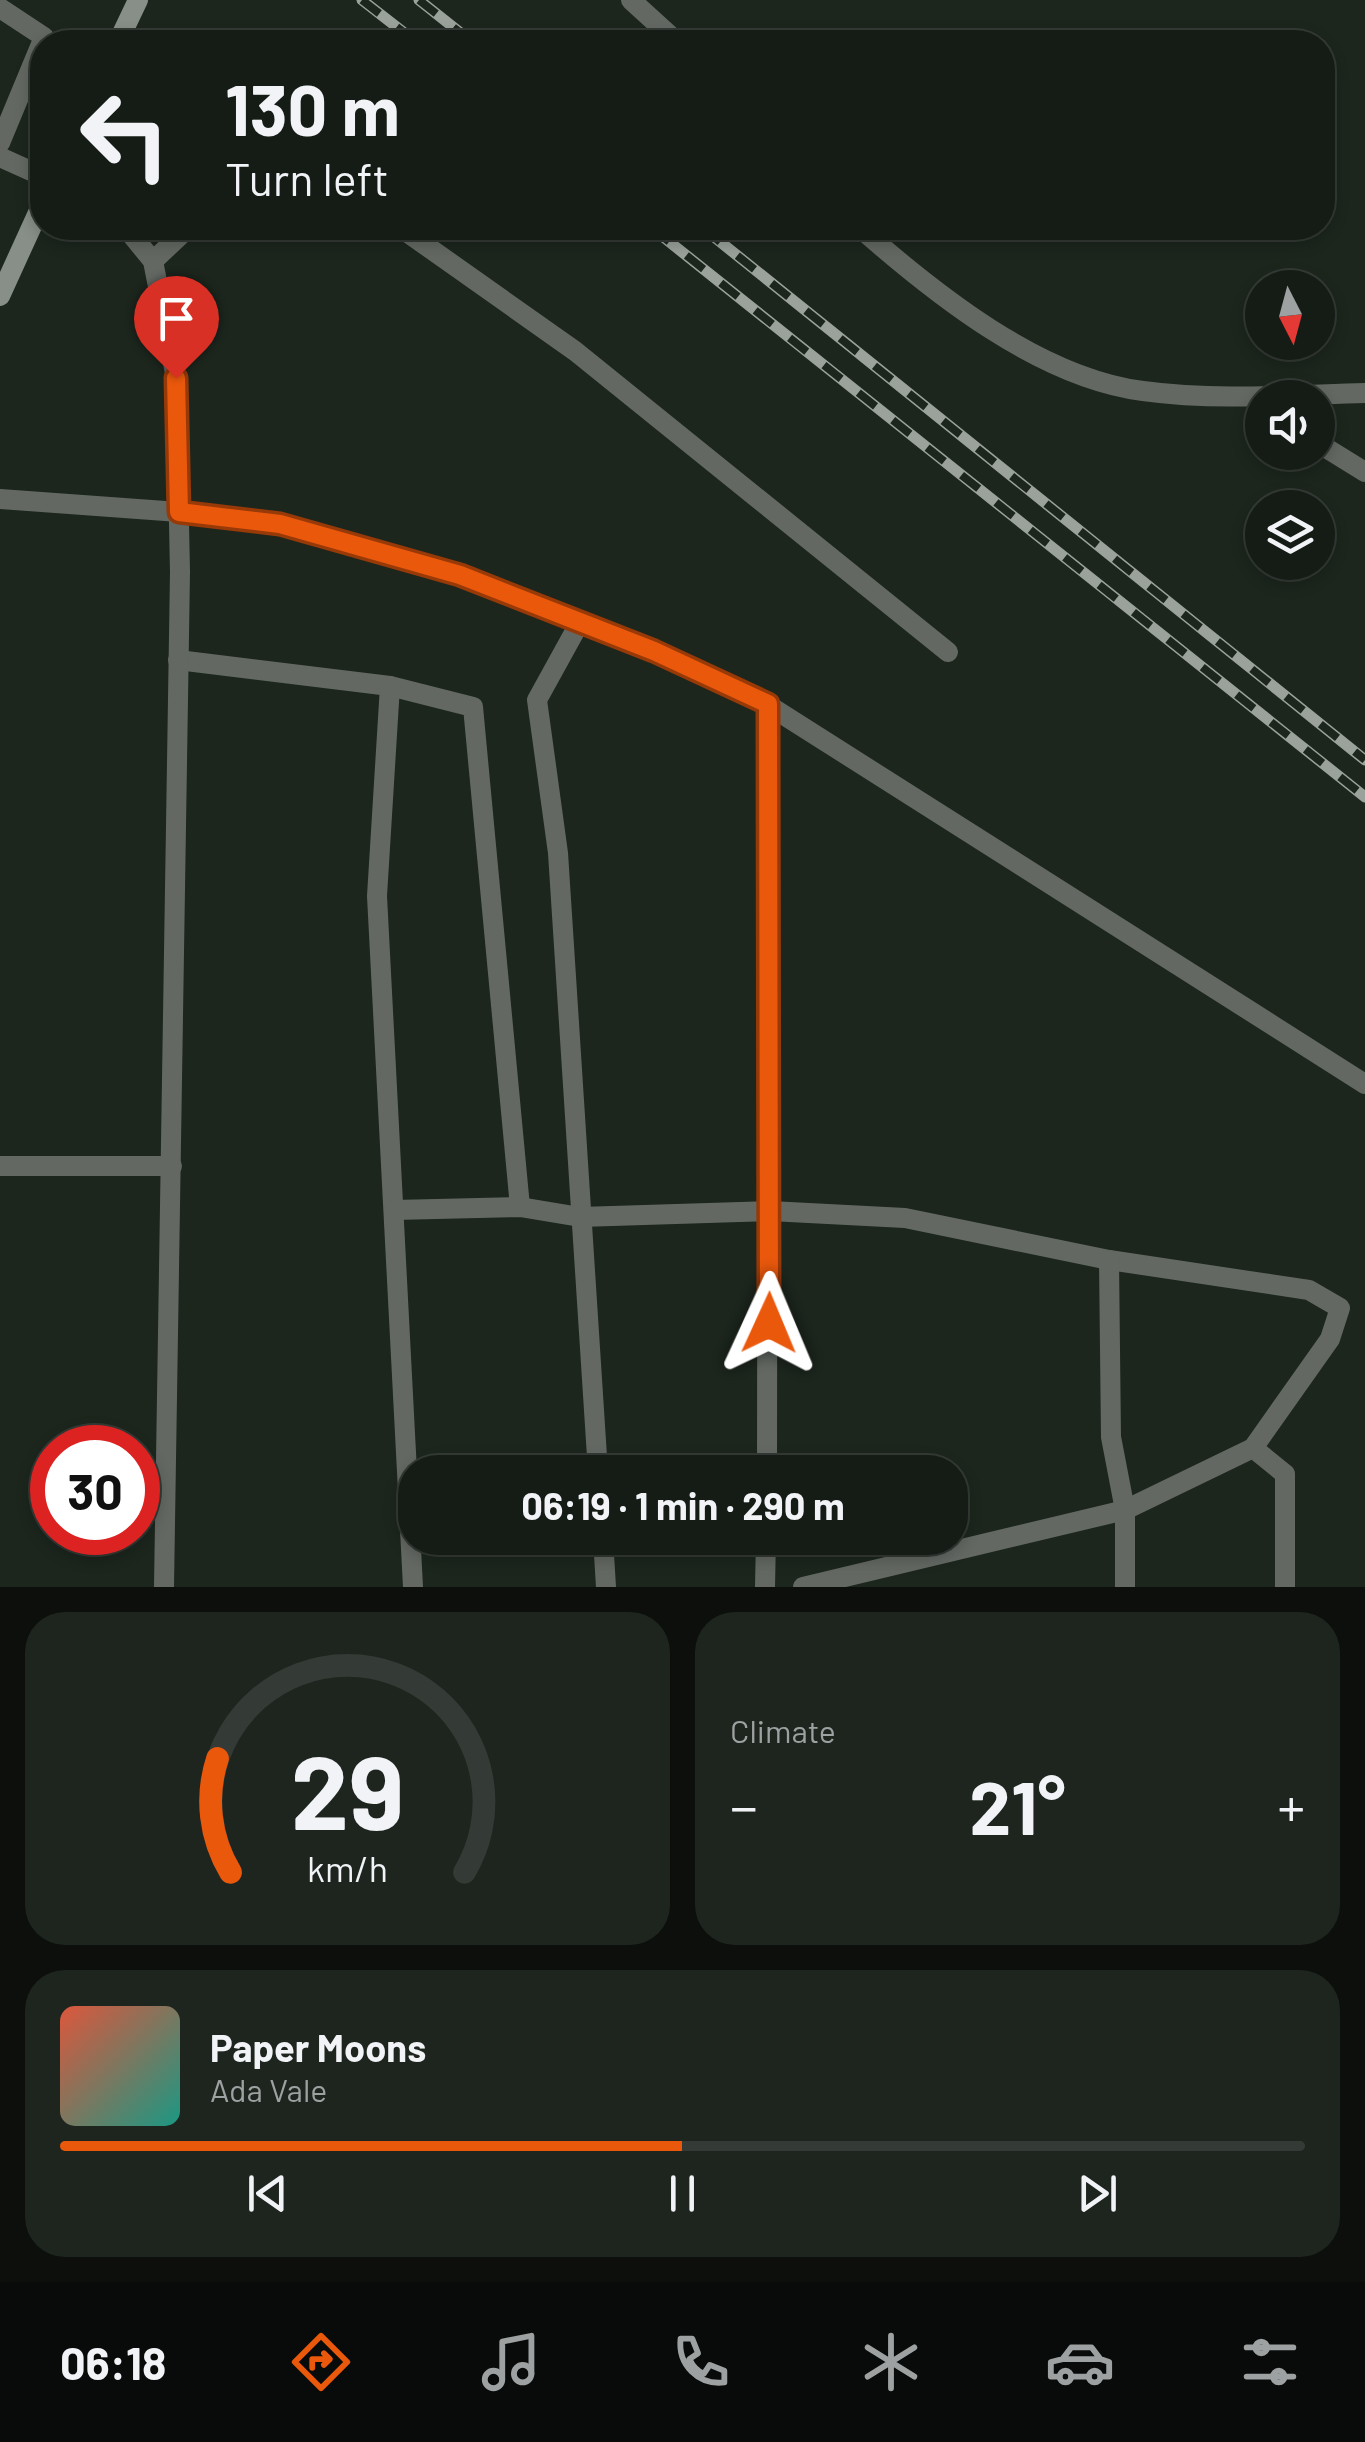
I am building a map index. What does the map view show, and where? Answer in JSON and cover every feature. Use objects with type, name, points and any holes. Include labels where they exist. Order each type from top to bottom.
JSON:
[{"type":"main road","points":[[124,30],[138,0]]},
{"type":"main road","points":[[0,296],[30,230]]},
{"type":"street","points":[[631,0],[664,30]]},
{"type":"street","points":[[0,8],[33,30]]},
{"type":"street","points":[[0,143],[30,71]]},
{"type":"street","points":[[0,157],[30,171]]},
{"type":"street","points":[[135,240],[152,262],[176,378],[179,512],[164,1587]]},
{"type":"street","points":[[152,262],[175,240]]},
{"type":"street","points":[[418,240],[575,351],[948,652]]},
{"type":"street","points":[[875,240],[986,327],[1071,370],[1140,391],[1245,402]]},
{"type":"street","points":[[1335,396],[1365,393]]},
{"type":"street","points":[[1335,453],[1365,472]]},
{"type":"street","points":[[0,499],[280,524],[460,575],[580,622],[768,704],[1365,1084]]},
{"type":"street","points":[[580,622],[537,700],[558,853],[597,1455]]},
{"type":"street","points":[[178,660],[390,686],[473,707],[520,1207]]},
{"type":"street","points":[[390,686],[377,896],[413,1587]]},
{"type":"street","points":[[767,1455],[768,704]]},
{"type":"street","points":[[0,1166],[172,1166]]},
{"type":"street","points":[[394,1210],[520,1207],[580,1217],[770,1210],[906,1218],[1109,1260],[1309,1290],[1340,1308],[1330,1339],[1252,1448],[1125,1510],[803,1587]]},
{"type":"street","points":[[1109,1260],[1112,1437],[1125,1510],[1125,1587]]},
{"type":"street","points":[[1252,1448],[1285,1474],[1286,1587]]},
{"type":"street","points":[[604,1555],[606,1587]]},
{"type":"street","points":[[765,1587],[766,1555]]},
{"type":"railway","points":[[362,0],[401,30]]},
{"type":"railway","points":[[419,0],[457,30]]},
{"type":"railway","points":[[667,240],[1365,797]]},
{"type":"railway","points":[[718,240],[1365,760]]},
{"type":"route","points":[[176,378],[179,512],[280,524],[460,575],[654,651],[768,704],[769,1323]]}]
